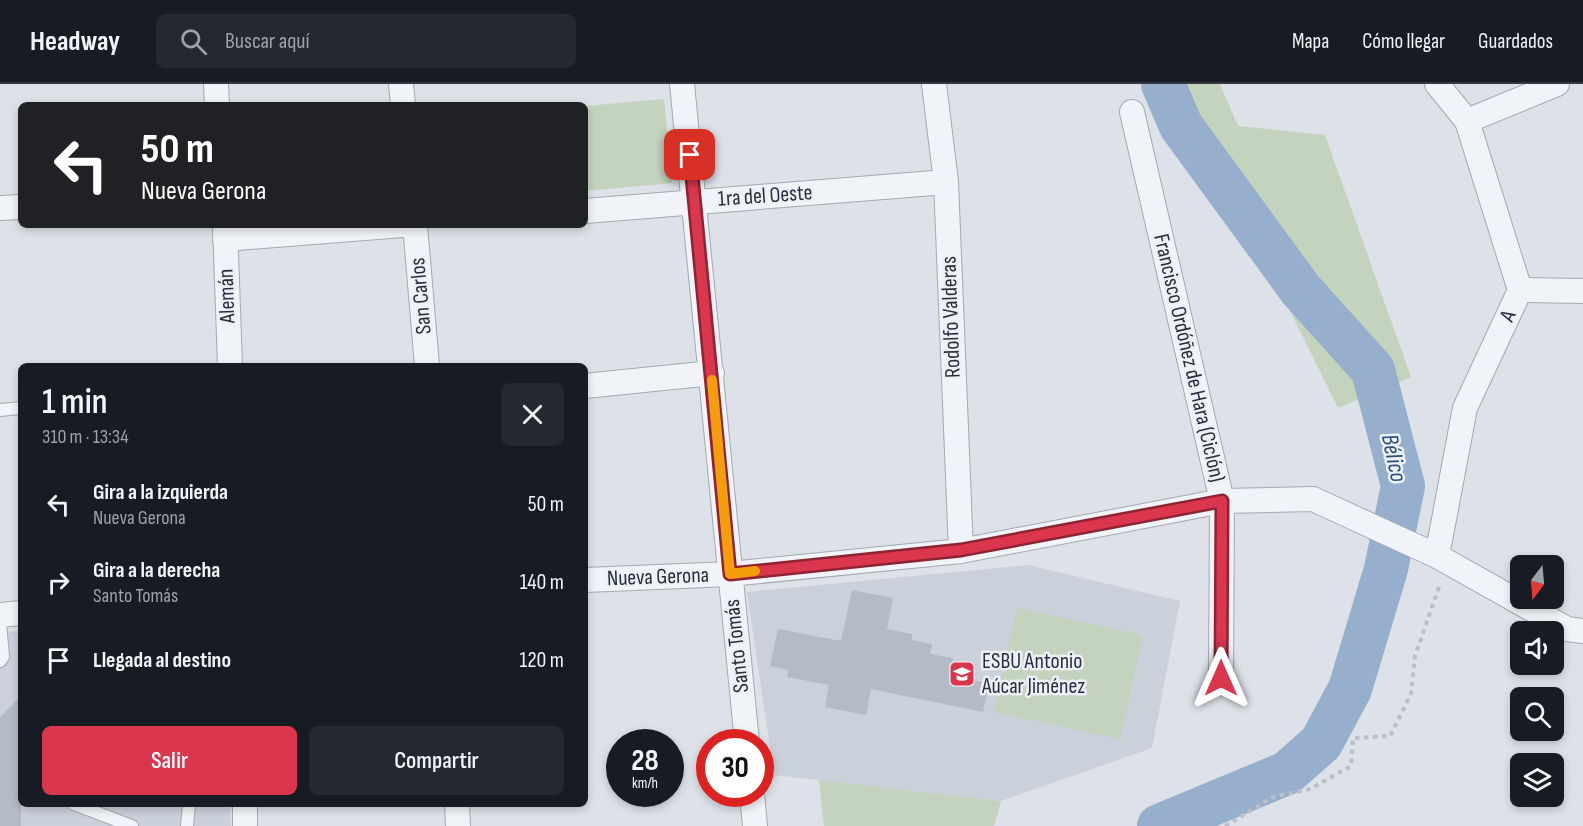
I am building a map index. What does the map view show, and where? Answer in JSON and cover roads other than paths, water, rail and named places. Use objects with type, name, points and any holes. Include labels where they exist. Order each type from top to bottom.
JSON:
[{"type":"street","points":[[216,84],[217,102]]},
{"type":"street","points":[[401,84],[403,102]]},
{"type":"street","name":"Santo Tomás","points":[[682,84],[746,729]]},
{"type":"street","name":"Rodolfo Valderas","points":[[934,84],[946,182],[961,550]]},
{"type":"street","name":"A","points":[[1431,554],[1465,408],[1520,290],[1467,121],[1437,84]]},
{"type":"street","points":[[1467,121],[1557,84]]},
{"type":"street","name":"Francisco Ordóñez de Hara (Ciclón)","points":[[1132,112],[1222,501],[1221,678]]},
{"type":"street","name":"1ra del Oeste","points":[[588,211],[946,182]]},
{"type":"street","points":[[0,208],[18,207]]},
{"type":"street","points":[[225,232],[327,228]]},
{"type":"street","name":"San Carlos","points":[[415,228],[427,363]]},
{"type":"street","name":"Alemán","points":[[225,232],[230,363]]},
{"type":"street","points":[[1520,290],[1583,291]]},
{"type":"street","points":[[588,386],[712,373]]},
{"type":"street","name":"Nueva Gerona","points":[[588,580],[730,574],[961,550],[1222,501],[1313,499],[1369,523],[1431,554],[1568,629],[1583,631]]},
{"type":"street","points":[[0,615],[18,614]]},
{"type":"street","points":[[244,807],[245,826]]},
{"type":"street","points":[[457,807],[458,826]]},
{"type":"street","points":[[753,807],[755,826]]},
{"type":"lane","points":[[0,410],[18,408]]},
{"type":"lane","points":[[0,622],[3,657],[0,662]]},
{"type":"lane","points":[[82,807],[132,826]]},
{"type":"lane","points":[[187,826],[189,807]]},
{"type":"waterway","name":"Bélico","points":[[1159,826],[1287,773],[1321,743],[1350,689],[1386,569],[1403,486],[1373,370],[1301,290],[1181,126],[1163,84]]},
{"type":"place","name":"ESBU Antonio Aúcar Jiménez","points":[[962,674]]}]
